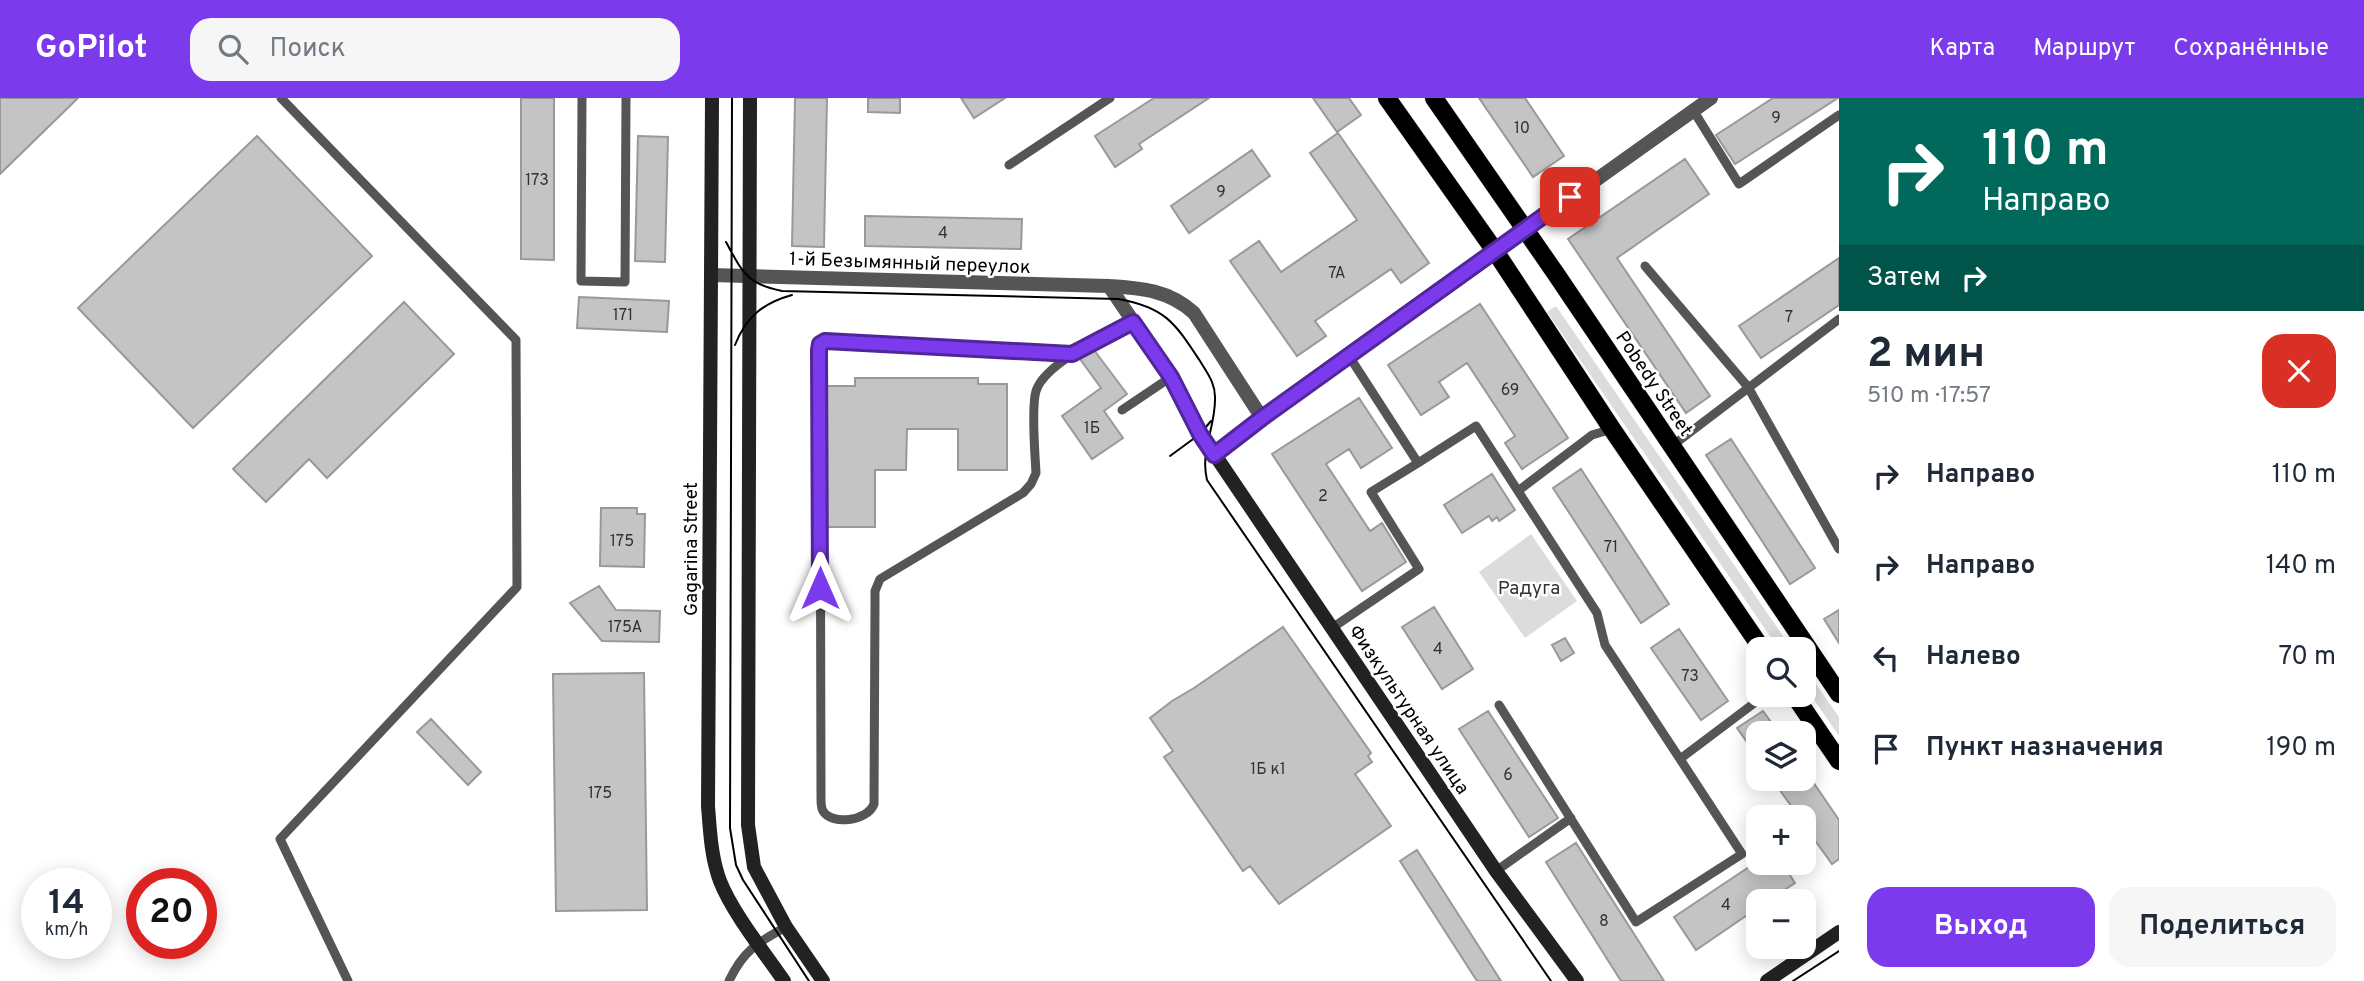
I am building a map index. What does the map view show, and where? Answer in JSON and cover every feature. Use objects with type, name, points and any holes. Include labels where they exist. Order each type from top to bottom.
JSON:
[{"type":"main road","name":"Gagarina Street","points":[[712,98],[708,806],[713,858],[720,880],[728,898],[784,981]]},
{"type":"main road","points":[[750,98],[748,825],[754,867],[786,927],[823,981]]},
{"type":"main road","points":[[1387,98],[1495,251],[1754,637]]},
{"type":"main road","name":"Pobedy Street","points":[[1434,98],[1839,694]]},
{"type":"main road","name":"Физкультурная улица","points":[[1214,455],[1496,871],[1577,981]]},
{"type":"main road","points":[[1802,707],[1839,761]]},
{"type":"main road","points":[[1767,981],[1839,932]]},
{"type":"street","points":[[1109,286],[1171,377],[1200,434],[1214,455],[1711,98]]},
{"type":"street","name":"1-й Безымянный переулок","points":[[711,275],[1109,286],[1150,290],[1184,304],[1194,313],[1262,418]]},
{"type":"lane","points":[[281,98],[516,340],[517,587],[280,839],[348,981]]},
{"type":"lane","points":[[582,98],[581,281],[625,282],[626,98]]},
{"type":"lane","points":[[1009,165],[1110,98]]},
{"type":"lane","points":[[1693,110],[1739,184],[1839,115]]},
{"type":"lane","points":[[1645,266],[1748,387],[1839,549]]},
{"type":"lane","points":[[1672,446],[1839,319]]},
{"type":"lane","points":[[1072,354],[832,341],[820,344],[821,799],[823,812],[828,817],[860,818],[871,812],[874,804],[874,603],[880,579],[1023,493],[1031,484],[1035,473],[1035,397],[1042,380],[1072,354],[1133,322]]},
{"type":"lane","points":[[1349,356],[1418,463]]},
{"type":"lane","points":[[1122,410],[1171,377]]},
{"type":"lane","points":[[1332,628],[1419,569],[1371,492],[1476,426],[1597,613],[1605,645],[1742,854],[1636,922],[1499,705]]},
{"type":"lane","points":[[1518,491],[1592,435],[1612,429]]},
{"type":"lane","points":[[1680,760],[1749,707]]},
{"type":"lane","points":[[1496,871],[1570,818]]},
{"type":"lane","points":[[729,981],[735,967],[757,942],[786,927]]},
{"type":"green space","points":[[1556,306],[1784,637],[1771,637],[1547,312]]},
{"type":"green space","name":"Радyга","points":[[1531,534],[1577,601],[1525,638],[1479,572]]},
{"type":"green space","points":[[1816,684],[1839,717],[1839,736],[1816,702]]},
{"type":"building","points":[[0,98],[78,98],[0,174]]},
{"type":"building","points":[[521,98],[554,98],[554,260],[521,259]]},
{"type":"building","points":[[795,98],[827,98],[824,247],[792,246]]},
{"type":"building","points":[[868,98],[900,98],[900,113],[868,112]]},
{"type":"building","points":[[961,98],[1005,98],[974,118]]},
{"type":"building","points":[[1154,98],[1209,98],[1139,144],[1142,149],[1115,167],[1095,136]]},
{"type":"building","points":[[1313,98],[1349,98],[1361,115],[1337,132]]},
{"type":"building","points":[[1479,98],[1525,98],[1564,156],[1533,177]]},
{"type":"building","points":[[1773,98],[1838,98],[1735,164],[1716,135]]},
{"type":"building","points":[[1338,133],[1429,263],[1401,283],[1391,269],[1315,321],[1326,336],[1297,356],[1230,261],[1259,241],[1281,272],[1357,220],[1310,153]]},
{"type":"building","points":[[257,136],[372,256],[193,428],[78,308]]},
{"type":"building","points":[[638,136],[668,137],[665,262],[635,261]]},
{"type":"building","points":[[1252,150],[1270,176],[1189,233],[1171,206]]},
{"type":"building","points":[[1685,159],[1709,194],[1617,258],[1710,396],[1686,413],[1568,239]]},
{"type":"building","points":[[865,216],[1022,219],[1021,249],[865,246]]},
{"type":"building","points":[[1839,258],[1839,305],[1761,358],[1739,326]]},
{"type":"building","points":[[579,297],[669,301],[667,332],[577,328]]},
{"type":"building","points":[[404,302],[454,354],[327,478],[309,459],[266,502],[233,469]]},
{"type":"building","points":[[1480,304],[1568,438],[1522,469],[1505,443],[1515,436],[1467,363],[1439,382],[1449,397],[1421,415],[1388,365]]},
{"type":"building","points":[[1094,350],[1127,394],[1104,411],[1123,438],[1092,459],[1062,416],[1101,388],[1080,359]]},
{"type":"building","points":[[855,378],[978,378],[978,384],[1007,384],[1007,470],[958,470],[958,429],[907,429],[906,470],[875,470],[875,527],[827,527],[827,386],[855,386]]},
{"type":"building","points":[[1359,398],[1392,448],[1361,468],[1349,449],[1326,464],[1370,531],[1382,523],[1406,562],[1362,591],[1272,454]]},
{"type":"building","points":[[1731,439],[1815,568],[1790,584],[1706,455]]},
{"type":"building","points":[[1581,469],[1669,604],[1641,623],[1553,488]]},
{"type":"building","points":[[1492,474],[1515,510],[1499,521],[1497,517],[1492,521],[1489,516],[1462,533],[1444,505]]},
{"type":"building","points":[[601,508],[637,508],[637,514],[645,514],[644,567],[600,566]]},
{"type":"building","points":[[599,586],[616,610],[660,611],[659,642],[602,641],[570,603]]},
{"type":"building","points":[[1434,607],[1473,669],[1442,689],[1402,627]]},
{"type":"building","points":[[1839,610],[1839,643],[1824,619]]},
{"type":"building","points":[[1283,627],[1371,753],[1368,756],[1372,762],[1355,774],[1391,826],[1279,904],[1250,866],[1243,871],[1164,757],[1173,751],[1150,718]]},
{"type":"building","points":[[1679,629],[1728,701],[1701,720],[1651,648]]},
{"type":"building","points":[[1565,638],[1574,653],[1561,661],[1552,645]]},
{"type":"building","points":[[644,673],[647,910],[556,911],[553,674]]},
{"type":"building","points":[[1488,711],[1558,818],[1529,837],[1459,729]]},
{"type":"building","points":[[1763,711],[1770,721],[1748,721]]},
{"type":"building","points":[[431,719],[481,772],[468,785],[417,732]]},
{"type":"building","points":[[1746,722],[1746,741],[1737,728]]},
{"type":"building","points":[[1816,786],[1839,820],[1839,859],[1832,864],[1816,842],[1816,805],[1790,805],[1781,791],[1816,791]]},
{"type":"building","points":[[1576,843],[1664,981],[1621,981],[1546,862]]},
{"type":"building","points":[[1417,850],[1501,981],[1477,981],[1400,861]]},
{"type":"building","points":[[1746,869],[1746,875],[1790,875],[1795,883],[1786,889],[1746,889],[1746,916],[1696,950],[1674,917]]},
{"type":"tram line","points":[[732,98],[730,828],[736,865],[743,880],[809,981]]},
{"type":"tram line","points":[[726,242],[746,275],[760,284],[782,291],[1118,299],[1147,307],[1167,319],[1191,348],[1213,384],[1214,410],[1205,460],[1207,480],[1551,981]]},
{"type":"tram line","points":[[735,345],[744,327],[757,312],[772,302],[792,295]]},
{"type":"tram line","points":[[1170,456],[1200,434],[1211,421]]},
{"type":"tram line","points":[[1793,981],[1839,951]]},
{"type":"route","points":[[820,588],[819,350],[820,344],[825,341],[1072,354],[1133,322],[1171,377],[1200,434],[1214,455],[1570,197]]}]
